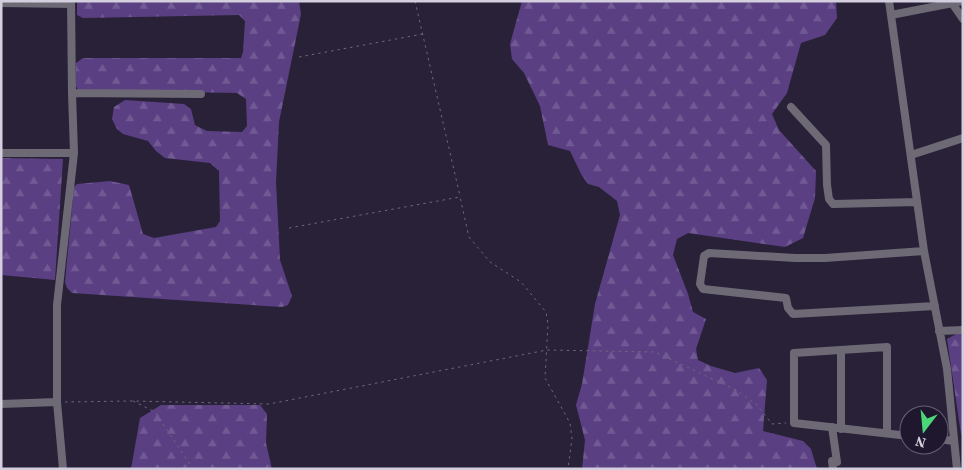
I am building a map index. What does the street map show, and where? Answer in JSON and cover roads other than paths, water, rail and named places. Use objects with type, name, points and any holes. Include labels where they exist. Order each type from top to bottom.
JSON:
[{"type":"street","points":[[889,1],[924,251],[947,369],[958,469]]},
{"type":"street","points":[[891,14],[963,2]]},
{"type":"street","points":[[1,3],[70,3],[74,152],[57,305],[57,402],[63,469]]},
{"type":"street","points":[[952,3],[963,19]]},
{"type":"street","points":[[72,93],[201,94]]},
{"type":"street","points":[[790,107],[826,145],[827,185],[829,199],[833,204],[917,202]]},
{"type":"street","points":[[911,155],[963,138]]},
{"type":"street","points":[[1,153],[74,152]]},
{"type":"street","points":[[924,251],[824,258],[709,253],[704,256],[700,284],[704,289],[786,298],[788,308],[793,314],[935,306]]},
{"type":"street","points":[[939,331],[963,330]]},
{"type":"street","points":[[886,433],[887,347],[794,352],[794,423],[899,435]]},
{"type":"street","points":[[833,469],[832,462],[837,462],[841,350]]},
{"type":"street","points":[[1,404],[57,402]]},
{"type":"street","points":[[949,440],[954,441]]}]
